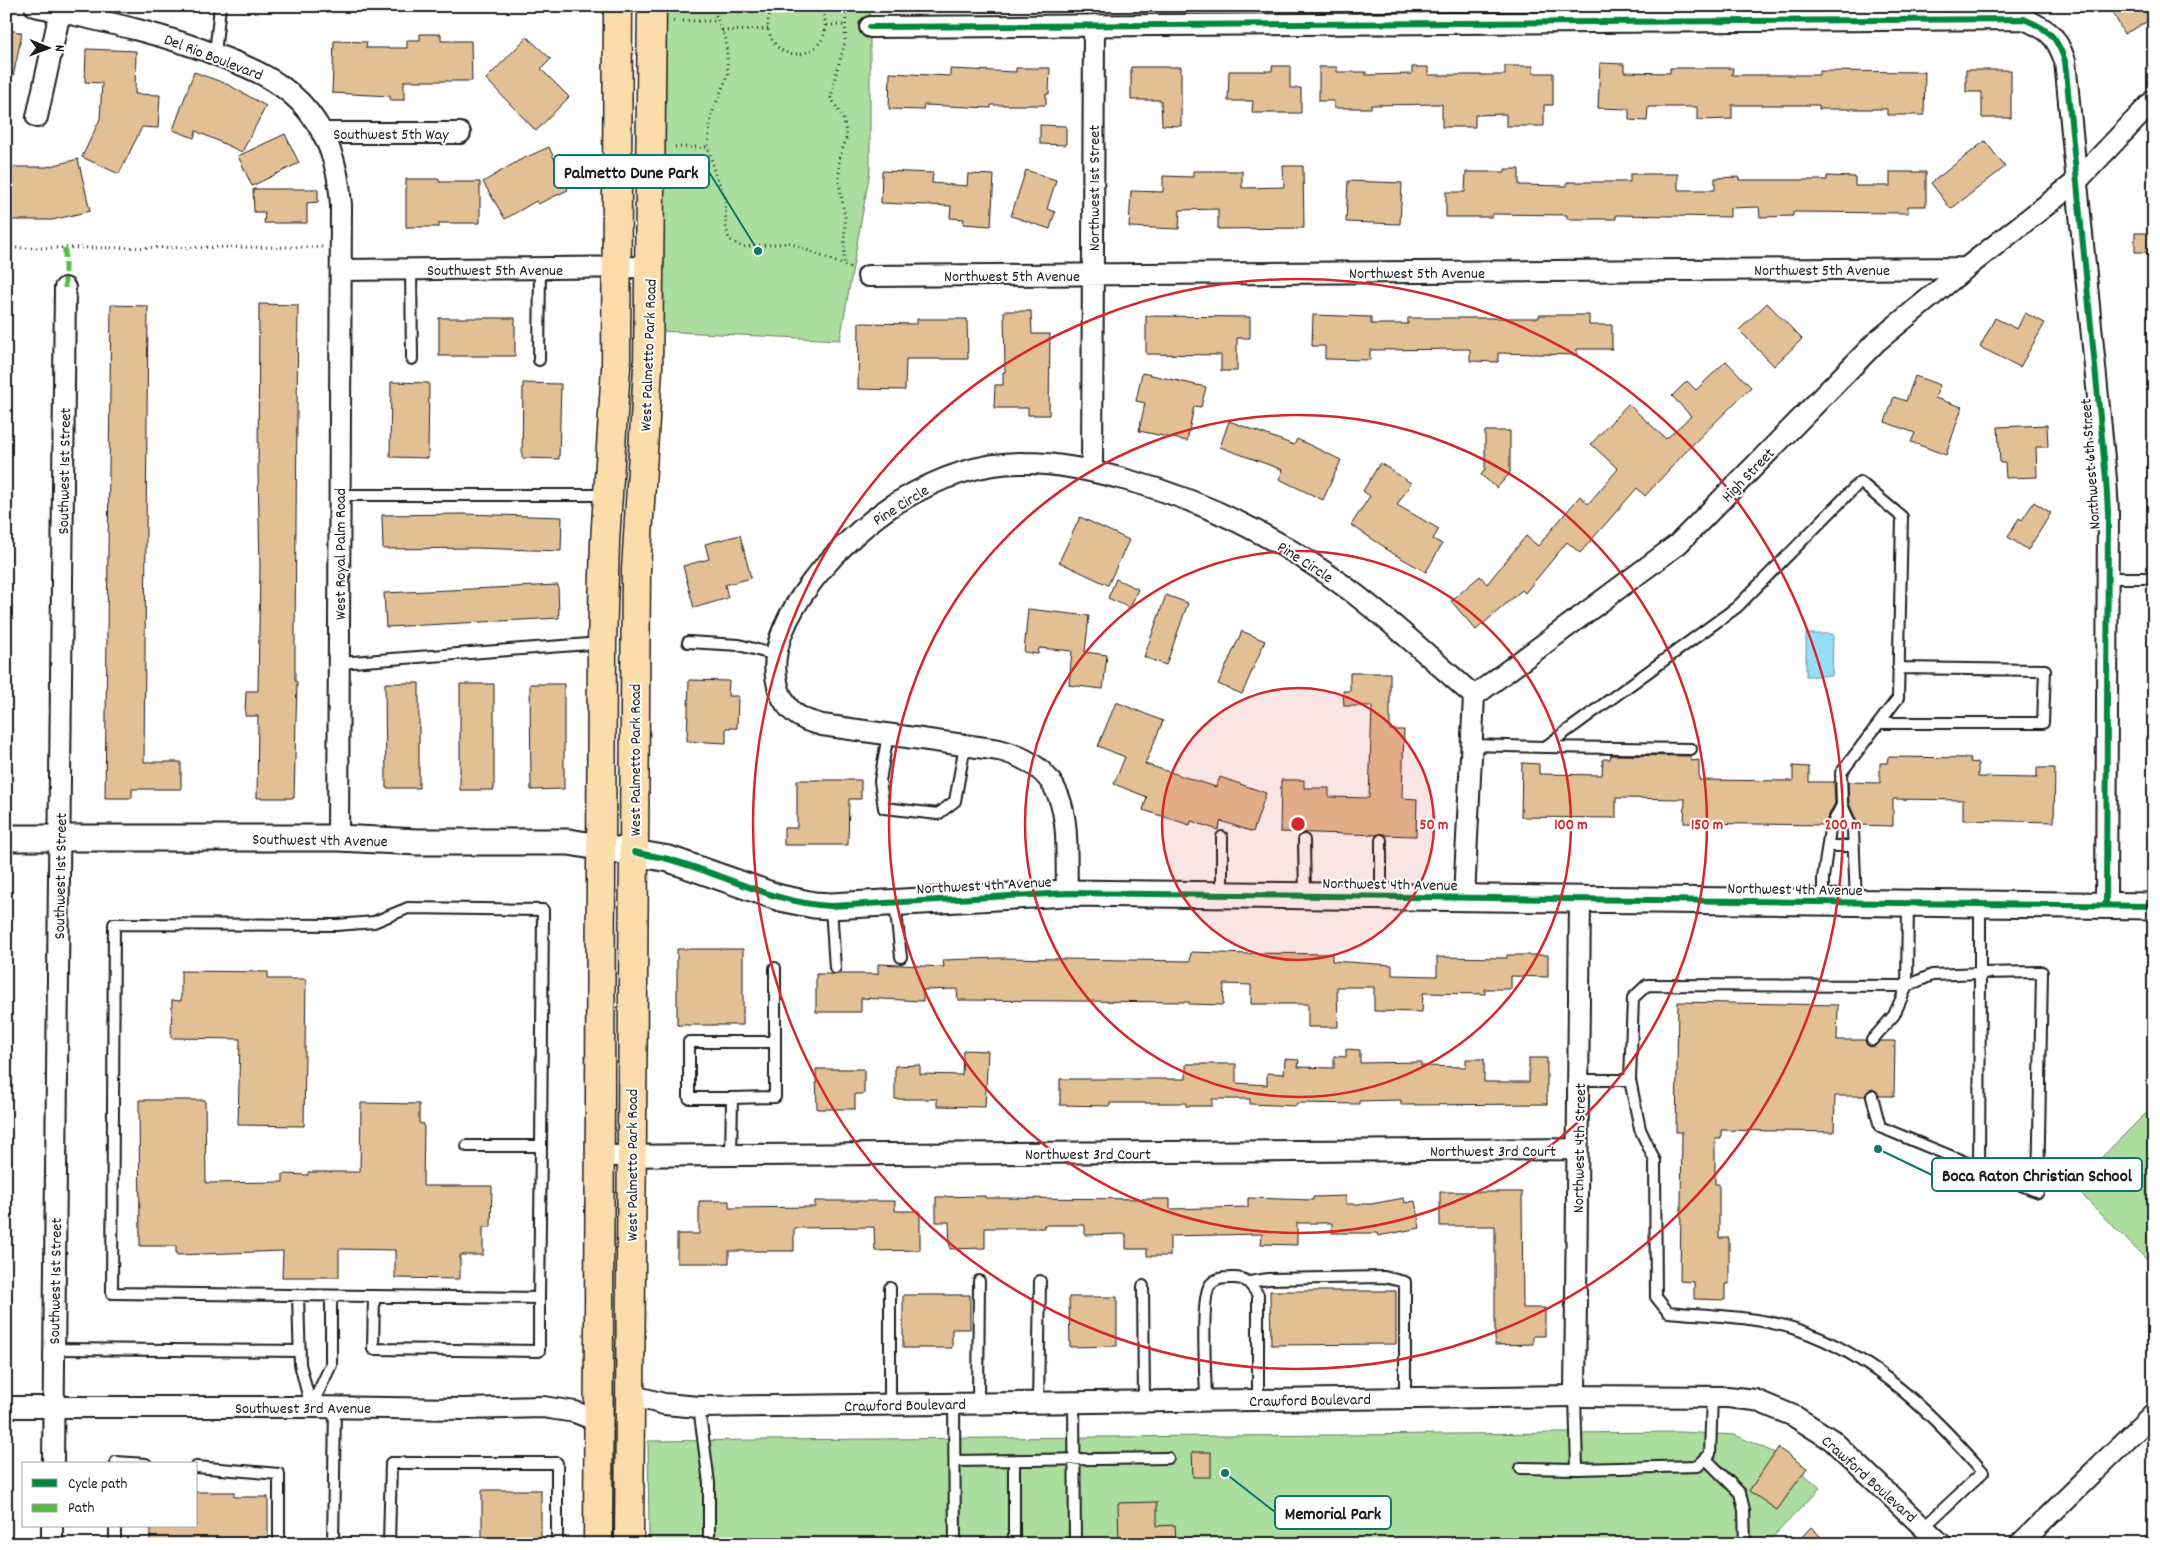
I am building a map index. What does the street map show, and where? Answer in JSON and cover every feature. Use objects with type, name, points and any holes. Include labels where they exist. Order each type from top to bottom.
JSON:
[{"type":"main road","name":"West Palmetto Park Road","points":[[598,1544],[602,643],[608,495],[616,367],[618,6]]},
{"type":"main road","name":"West Palmetto Park Road","points":[[629,1544],[636,570],[638,502],[645,436],[650,267],[652,14]]},
{"type":"main road","points":[[599,1326],[616,1380],[630,1395]]},
{"type":"main road","points":[[598,1421],[612,1434],[629,1474]]},
{"type":"street","name":"Del Rio Boulevard","points":[[35,6],[154,33],[215,54],[254,69],[286,90],[300,102],[322,133],[336,168],[340,186],[341,270]]},
{"type":"street","points":[[37,117],[60,12]]},
{"type":"street","points":[[870,26],[1094,25],[1694,14]]},
{"type":"street","name":"Northwest 6th Street","points":[[1694,14],[2024,19],[2046,29],[2059,43],[2065,61],[2106,479],[2108,578],[2106,905]]},
{"type":"street","name":"Northwest 1st Street","points":[[1092,471],[1094,25]]},
{"type":"street","name":"High Street","points":[[1474,696],[1678,544],[1876,342],[2077,181],[2154,100]]},
{"type":"street","name":"Southwest 5th Way","points":[[322,133],[460,132]]},
{"type":"street","name":"Southwest 5th Avenue","points":[[341,270],[650,267]]},
{"type":"street","name":"Northwest 5th Avenue","points":[[868,276],[1966,268]]},
{"type":"street","name":"West Royal Palm Road","points":[[338,838],[341,270]]},
{"type":"street","name":"Southwest 1st Street","points":[[53,1462],[65,288]]},
{"type":"street","name":"Pine Circle","points":[[1067,893],[1066,824],[1057,790],[1046,775],[1017,754],[822,725],[804,719],[788,707],[779,691],[774,672],[776,655],[788,619],[807,588],[829,560],[855,534],[899,502],[931,484],[966,471],[1003,464],[1041,463],[1092,471],[1149,486],[1186,499],[1222,514],[1291,551],[1327,574],[1380,614],[1474,696]]},
{"type":"street","points":[[1464,898],[1474,696]]},
{"type":"street","name":"Southwest 4th Avenue","points":[[6,838],[338,838],[418,842],[569,842],[634,852]]},
{"type":"street","name":"Northwest 4th Avenue","points":[[634,852],[669,860],[780,898],[814,905],[831,906],[1067,893],[2154,906]]},
{"type":"street","name":"Northwest 4th Street","points":[[1575,1396],[1580,899]]},
{"type":"street","name":"Northwest 3rd Court","points":[[599,1156],[1577,1149]]},
{"type":"street","name":"Crawford Boulevard","points":[[630,1395],[658,1403],[698,1407],[1575,1396],[1712,1396],[1754,1400],[1794,1416],[1832,1440],[1941,1544]]},
{"type":"street","name":"Southwest 3rd Avenue","points":[[6,1407],[463,1409],[543,1407],[575,1412],[598,1421]]},
{"type":"street","points":[[2020,1544],[2154,1413]]},
{"type":"street","points":[[52,1528],[52,1544]]},
{"type":"lane","points":[[215,54],[220,6]]},
{"type":"lane","points":[[539,360],[540,268]]},
{"type":"lane","points":[[411,269],[412,359]]},
{"type":"lane","points":[[1546,747],[1737,606],[1860,482],[1902,518],[1898,698],[1841,773],[1842,805],[1853,830],[1856,902]]},
{"type":"lane","points":[[340,495],[608,495]]},
{"type":"lane","points":[[2108,578],[2154,578]]},
{"type":"lane","points":[[688,642],[739,646],[776,655]]},
{"type":"lane","points":[[338,663],[602,643]]},
{"type":"lane","points":[[1879,723],[2043,723],[2045,670],[1898,668]]},
{"type":"lane","points":[[888,734],[880,781],[884,808],[938,814],[955,801],[965,745]]},
{"type":"lane","points":[[1472,745],[1691,749]]},
{"type":"lane","points":[[1823,902],[1830,829],[1842,805]]},
{"type":"lane","points":[[1222,837],[1222,895]]},
{"type":"lane","points":[[1304,840],[1305,896]]},
{"type":"lane","points":[[1381,840],[1381,897]]},
{"type":"lane","points":[[1828,846],[1854,846]]},
{"type":"lane","points":[[895,902],[901,957]]},
{"type":"lane","points":[[1872,1040],[1894,1015],[1907,986],[1908,903]]},
{"type":"lane","points":[[1979,1168],[1980,904]]},
{"type":"lane","points":[[831,906],[835,968]]},
{"type":"lane","points":[[374,1296],[373,1349],[538,1351],[539,1298],[541,1146],[543,910],[408,908],[374,922],[337,925],[114,924],[112,1293],[331,1297],[374,1296],[539,1298]]},
{"type":"lane","points":[[775,968],[775,1042],[775,1097],[689,1098],[689,1042],[775,1042]]},
{"type":"lane","points":[[1872,1096],[1880,1127],[2038,1192],[2042,972],[1932,975],[1907,986],[1647,985],[1633,998],[1630,1080],[1640,1130],[1655,1161],[1656,1297],[1668,1312],[1754,1320],[1799,1330],[1847,1351],[1896,1385],[1960,1445],[1983,1472],[1924,1527]]},
{"type":"lane","points":[[1578,1080],[1630,1080]]},
{"type":"lane","points":[[731,1156],[732,1098]]},
{"type":"lane","points":[[467,1146],[541,1146]]},
{"type":"lane","points":[[1206,1400],[1205,1303],[1209,1286],[1218,1278],[1240,1278],[1250,1282],[1384,1277],[1405,1282],[1404,1398]]},
{"type":"lane","points":[[978,1403],[979,1281]]},
{"type":"lane","points":[[1038,1402],[1040,1282]]},
{"type":"lane","points":[[1250,1282],[1258,1295],[1258,1400]]},
{"type":"lane","points":[[1143,1286],[1144,1401]]},
{"type":"lane","points":[[890,1288],[890,1404]]},
{"type":"lane","points":[[298,1296],[300,1364],[311,1407]]},
{"type":"lane","points":[[311,1407],[331,1365],[331,1297]]},
{"type":"lane","points":[[53,1349],[300,1351]]},
{"type":"lane","points":[[1575,1396],[1577,1468]]},
{"type":"lane","points":[[1521,1468],[1698,1466],[1710,1454],[1712,1396]]},
{"type":"lane","points":[[1074,1402],[1076,1461],[1075,1544]]},
{"type":"lane","points":[[954,1404],[955,1544]]},
{"type":"lane","points":[[332,1544],[335,1407]]},
{"type":"lane","points":[[698,1407],[709,1483],[709,1544]]},
{"type":"lane","points":[[955,1461],[1076,1461],[1168,1458]]},
{"type":"lane","points":[[1706,1458],[1740,1493],[1744,1510],[1745,1544]]},
{"type":"lane","points":[[1014,1461],[1014,1544]]},
{"type":"lane","points":[[389,1544],[391,1463],[556,1463],[557,1544]]},
{"type":"lane","points":[[198,1468],[279,1474],[279,1544]]},
{"type":"lane","points":[[115,1528],[115,1544]]},
{"type":"path","points":[[712,6],[726,40],[728,74],[711,116],[708,147],[715,174],[725,196],[726,226],[730,239],[742,247],[790,243],[868,276]]},
{"type":"path","points":[[774,6],[768,19],[768,29],[771,38],[785,52],[804,53],[813,50],[820,43],[827,25],[820,6]]},
{"type":"path","points":[[840,6],[846,14],[845,42],[831,98],[843,118],[847,136],[839,159],[839,182],[845,216],[844,265]]},
{"type":"path","points":[[652,14],[717,21]]},
{"type":"path","points":[[827,25],[870,26]]},
{"type":"path","points":[[722,31],[768,29]]},
{"type":"path","points":[[675,147],[708,147]]},
{"type":"path","points":[[6,248],[341,247]]},
{"type":"green space","points":[[662,6],[870,6],[870,171],[840,340],[660,331]]},
{"type":"green space","points":[[2154,1105],[2154,1267],[2073,1186]]},
{"type":"green space","points":[[1680,1432],[1735,1435],[1784,1457],[1820,1488],[1766,1544],[649,1544],[648,1441]]},
{"type":"water","points":[[1806,634],[1833,634],[1832,676],[1806,676]]},
{"type":"building","points":[[2123,6],[2154,6],[2154,18],[2124,34],[2113,12]]},
{"type":"building","points":[[6,29],[22,33],[13,77],[6,76]]},
{"type":"building","points":[[420,34],[441,34],[441,41],[471,41],[472,81],[404,81],[404,100],[390,100],[390,96],[332,93],[334,41],[367,42],[366,48],[407,48],[407,40],[420,40]]},
{"type":"building","points":[[527,37],[551,59],[541,69],[569,97],[536,131],[486,79]]},
{"type":"building","points":[[86,49],[136,51],[135,94],[160,95],[158,128],[142,127],[119,174],[82,157],[100,119],[102,83],[85,82]]},
{"type":"building","points":[[1600,63],[1624,64],[1624,72],[1670,73],[1670,68],[1733,68],[1732,75],[1819,75],[1819,71],[1925,72],[1924,115],[1887,115],[1887,109],[1819,109],[1819,105],[1732,105],[1732,119],[1697,120],[1697,107],[1648,107],[1647,121],[1629,120],[1629,109],[1598,108]]},
{"type":"building","points":[[1272,66],[1290,66],[1290,88],[1301,88],[1301,113],[1252,113],[1253,101],[1228,101],[1229,71],[1272,71]]},
{"type":"building","points":[[1505,66],[1533,66],[1533,73],[1553,73],[1553,105],[1544,105],[1544,126],[1506,126],[1506,114],[1475,115],[1475,127],[1442,127],[1442,104],[1371,105],[1371,108],[1334,108],[1334,101],[1319,101],[1319,67],[1337,67],[1337,72],[1366,72],[1366,75],[1412,74],[1412,67],[1428,67],[1428,75],[1505,75]]},
{"type":"building","points":[[1131,67],[1181,67],[1181,126],[1162,125],[1161,100],[1131,100]]},
{"type":"building","points":[[1016,68],[1050,68],[1049,94],[1046,94],[1046,105],[991,105],[991,108],[924,105],[923,110],[889,109],[890,73],[950,76],[950,69],[1016,72]]},
{"type":"building","points":[[1966,70],[2011,70],[2011,118],[1982,118],[1982,92],[1966,92]]},
{"type":"building","points":[[194,72],[227,84],[266,106],[242,152],[196,131],[194,138],[173,130]]},
{"type":"building","points":[[1040,125],[1066,126],[1066,145],[1040,144]]},
{"type":"building","points":[[285,134],[299,163],[252,186],[238,156]]},
{"type":"building","points":[[1985,141],[2005,167],[1951,209],[1931,183]]},
{"type":"building","points":[[549,147],[568,190],[538,204],[536,201],[505,219],[483,182],[518,161]]},
{"type":"building","points":[[78,159],[90,211],[52,220],[7,220],[6,167],[47,167]]},
{"type":"building","points":[[1283,166],[1303,166],[1304,228],[1218,229],[1218,209],[1180,210],[1179,229],[1129,227],[1131,191],[1163,192],[1163,176],[1193,177],[1193,171],[1242,171],[1242,188],[1284,187]]},
{"type":"building","points":[[1505,169],[1519,169],[1519,185],[1567,186],[1567,182],[1630,182],[1630,174],[1678,174],[1678,190],[1715,190],[1715,178],[1739,177],[1739,180],[1827,180],[1827,176],[1855,177],[1855,186],[1890,186],[1890,172],[1926,172],[1926,206],[1908,206],[1908,213],[1793,212],[1793,216],[1760,217],[1759,207],[1730,208],[1730,217],[1616,215],[1616,219],[1567,219],[1567,215],[1492,214],[1492,217],[1446,217],[1446,192],[1465,192],[1466,172],[1505,172]]},
{"type":"building","points":[[1026,170],[1056,180],[1047,209],[1055,212],[1050,229],[1011,216]]},
{"type":"building","points":[[882,171],[933,173],[932,183],[967,186],[968,174],[994,175],[991,226],[963,224],[964,219],[950,218],[951,206],[881,203]]},
{"type":"building","points":[[406,179],[439,179],[439,182],[480,182],[480,223],[439,223],[439,227],[406,227]]},
{"type":"building","points":[[1348,181],[1402,183],[1400,224],[1346,222]]},
{"type":"building","points":[[253,189],[318,189],[318,202],[307,203],[307,223],[264,223],[265,212],[254,212]]},
{"type":"building","points":[[2135,233],[2154,233],[2154,252],[2135,252]]},
{"type":"building","points":[[1767,303],[1802,339],[1774,366],[1739,330]]},
{"type":"building","points":[[259,304],[298,305],[295,634],[295,681],[297,682],[294,798],[257,798],[258,716],[245,716],[246,691],[258,691],[260,567],[258,472]]},
{"type":"building","points":[[111,305],[148,306],[144,762],[181,762],[181,789],[132,789],[132,798],[105,798]]},
{"type":"building","points":[[1004,311],[1031,311],[1032,334],[1050,334],[1049,415],[1028,415],[1028,408],[994,408],[995,385],[1003,385],[1003,372],[1005,372]]},
{"type":"building","points":[[2025,313],[2045,323],[2020,367],[1980,347],[1995,318],[2017,329]]},
{"type":"building","points":[[1313,315],[1371,317],[1371,324],[1408,324],[1408,318],[1539,318],[1539,315],[1589,315],[1589,325],[1612,325],[1612,349],[1577,349],[1577,355],[1498,353],[1498,362],[1470,361],[1470,349],[1370,350],[1370,360],[1325,359],[1325,346],[1312,346]]},
{"type":"building","points":[[1146,316],[1250,317],[1250,338],[1237,338],[1237,371],[1221,371],[1221,355],[1146,354]]},
{"type":"building","points":[[439,318],[515,318],[515,356],[439,356]]},
{"type":"building","points":[[917,319],[967,319],[968,359],[906,359],[905,390],[858,389],[859,323],[917,324]]},
{"type":"building","points":[[1726,361],[1751,387],[1690,447],[1645,496],[1637,488],[1580,553],[1567,542],[1525,593],[1522,590],[1476,630],[1451,601],[1480,576],[1487,584],[1526,536],[1538,546],[1580,496],[1588,504],[1618,469],[1591,444],[1628,404],[1666,439],[1691,416],[1672,396],[1687,381],[1696,390]]},
{"type":"building","points":[[1142,373],[1206,387],[1201,407],[1194,406],[1187,441],[1139,431],[1145,403],[1136,401]]},
{"type":"building","points":[[1915,376],[1940,385],[1935,398],[1962,407],[1946,455],[1911,442],[1915,433],[1885,422],[1894,397],[1906,401]]},
{"type":"building","points":[[391,382],[429,383],[428,458],[390,457]]},
{"type":"building","points":[[523,383],[561,384],[559,459],[522,458]]},
{"type":"building","points":[[1229,421],[1294,445],[1297,439],[1341,460],[1323,500],[1279,479],[1283,470],[1220,447]]},
{"type":"building","points":[[2047,425],[2048,447],[2036,447],[2037,477],[2006,478],[2005,463],[2000,463],[1998,427]]},
{"type":"building","points":[[1485,431],[1510,431],[1510,473],[1497,488],[1481,475],[1485,469]]},
{"type":"building","points":[[1380,463],[1411,483],[1397,505],[1439,529],[1433,539],[1442,544],[1426,572],[1385,549],[1351,525],[1370,496],[1363,491]]},
{"type":"building","points":[[2034,502],[2051,513],[2028,550],[2008,537],[2019,518],[2022,520]]},
{"type":"building","points":[[464,514],[562,517],[561,551],[475,548],[383,549],[382,515]]},
{"type":"building","points":[[1080,517],[1129,540],[1108,585],[1059,562]]},
{"type":"building","points":[[740,535],[751,578],[725,585],[728,598],[694,608],[683,566],[709,559],[705,544]]},
{"type":"building","points":[[1116,579],[1138,589],[1130,608],[1108,598]]},
{"type":"building","points":[[558,585],[559,618],[386,627],[384,593]]},
{"type":"building","points":[[1166,595],[1188,603],[1166,665],[1144,657]]},
{"type":"building","points":[[1028,609],[1089,616],[1085,652],[1107,655],[1103,689],[1069,685],[1072,651],[1039,648],[1038,654],[1024,652]]},
{"type":"building","points":[[1242,631],[1265,641],[1242,694],[1218,684]]},
{"type":"building","points":[[1350,673],[1390,673],[1390,730],[1404,730],[1402,798],[1417,799],[1416,836],[1280,832],[1281,780],[1304,780],[1304,788],[1329,788],[1329,797],[1369,798],[1372,706],[1344,706],[1343,691],[1350,691]]},
{"type":"building","points":[[689,680],[729,681],[728,696],[738,696],[737,728],[726,728],[726,743],[687,741]]},
{"type":"building","points":[[385,683],[419,683],[419,788],[386,788]]},
{"type":"building","points":[[460,684],[494,684],[494,790],[460,790]]},
{"type":"building","points":[[530,684],[564,684],[564,789],[531,790]]},
{"type":"building","points":[[1116,702],[1163,721],[1145,764],[1216,787],[1220,777],[1266,793],[1253,832],[1221,821],[1218,830],[1191,821],[1190,825],[1143,810],[1147,797],[1114,784],[1125,757],[1098,746]]},
{"type":"building","points":[[1611,755],[1691,756],[1691,761],[1699,760],[1699,780],[1793,781],[1793,766],[1809,767],[1809,782],[1834,782],[1835,803],[1824,825],[1684,823],[1685,799],[1616,798],[1616,818],[1521,817],[1522,763],[1539,764],[1539,774],[1602,775],[1603,759],[1610,759]]},
{"type":"building","points":[[1888,757],[1971,758],[1970,762],[1978,763],[1978,777],[2037,778],[2037,768],[2055,768],[2054,822],[1963,820],[1963,800],[1893,799],[1893,826],[1858,825],[1849,803],[1848,782],[1880,783],[1880,763],[1887,763]]},
{"type":"building","points":[[797,780],[861,780],[861,799],[849,799],[848,845],[784,845],[784,828],[797,828]]},
{"type":"building","points":[[677,949],[743,949],[743,1025],[677,1025]]},
{"type":"building","points":[[1191,952],[1332,954],[1332,961],[1392,965],[1392,975],[1437,976],[1437,957],[1507,958],[1507,955],[1548,955],[1548,977],[1511,976],[1511,989],[1485,989],[1485,994],[1423,993],[1422,1012],[1374,1011],[1374,987],[1337,987],[1338,1027],[1308,1027],[1308,1004],[1251,1004],[1251,985],[1224,984],[1223,1005],[1189,1004],[1189,1002],[958,1000],[957,989],[923,990],[923,1001],[861,998],[861,1012],[816,1012],[816,974],[878,974],[878,964],[944,967],[943,960],[1000,958],[1190,961]]},
{"type":"building","points":[[181,971],[268,972],[268,979],[306,979],[304,1126],[238,1125],[240,1039],[171,1038],[172,1000],[181,1001]]},
{"type":"building","points":[[1678,1002],[1838,1005],[1837,1040],[1865,1040],[1867,1045],[1871,1047],[1881,1041],[1895,1041],[1894,1096],[1879,1096],[1873,1089],[1868,1091],[1865,1096],[1835,1096],[1834,1132],[1721,1130],[1721,1139],[1715,1139],[1715,1184],[1719,1184],[1719,1238],[1729,1238],[1729,1284],[1725,1284],[1725,1300],[1694,1299],[1694,1282],[1680,1281],[1682,1132],[1676,1132]]},
{"type":"building","points":[[1346,1049],[1360,1050],[1360,1063],[1421,1062],[1421,1066],[1466,1067],[1466,1059],[1484,1059],[1484,1082],[1529,1082],[1529,1058],[1547,1058],[1547,1104],[1401,1105],[1401,1100],[1359,1101],[1359,1104],[1297,1103],[1296,1106],[1250,1104],[1250,1099],[1212,1099],[1212,1106],[1186,1106],[1186,1103],[1110,1103],[1110,1106],[1060,1105],[1060,1079],[1186,1079],[1186,1064],[1236,1064],[1236,1083],[1267,1085],[1267,1073],[1284,1074],[1285,1059],[1299,1060],[1298,1067],[1334,1068],[1334,1056],[1346,1057]]},
{"type":"building","points":[[963,1050],[988,1051],[985,1107],[937,1106],[937,1099],[895,1099],[895,1066],[920,1065],[920,1074],[962,1075]]},
{"type":"building","points":[[816,1069],[864,1069],[864,1094],[855,1094],[855,1109],[817,1109]]},
{"type":"building","points":[[139,1100],[205,1100],[206,1183],[283,1182],[283,1174],[308,1175],[308,1172],[360,1172],[361,1103],[419,1104],[419,1123],[424,1124],[423,1186],[492,1186],[491,1227],[483,1227],[483,1255],[460,1255],[460,1279],[395,1278],[395,1250],[339,1249],[339,1277],[282,1277],[283,1251],[176,1255],[176,1246],[140,1246]]},
{"type":"building","points":[[1440,1192],[1522,1192],[1523,1308],[1545,1308],[1545,1336],[1533,1336],[1533,1344],[1495,1345],[1495,1226],[1440,1226]]},
{"type":"building","points":[[985,1196],[985,1198],[1170,1199],[1170,1209],[1248,1207],[1248,1198],[1313,1200],[1313,1197],[1346,1196],[1346,1204],[1371,1204],[1404,1198],[1405,1203],[1415,1201],[1420,1228],[1378,1236],[1377,1233],[1332,1233],[1332,1223],[1297,1223],[1297,1245],[1261,1244],[1262,1234],[1170,1236],[1170,1256],[1147,1256],[1147,1249],[1126,1249],[1126,1234],[1085,1235],[1085,1225],[1044,1225],[1044,1228],[985,1228],[985,1248],[950,1249],[949,1222],[936,1222],[936,1197]]},
{"type":"building","points":[[699,1201],[729,1201],[729,1208],[815,1207],[815,1201],[895,1201],[895,1211],[920,1211],[920,1250],[875,1251],[874,1227],[794,1228],[794,1251],[729,1251],[729,1263],[677,1263],[677,1234],[699,1234]]},
{"type":"building","points":[[1270,1291],[1396,1291],[1396,1344],[1271,1345]]},
{"type":"building","points":[[903,1295],[970,1295],[970,1329],[952,1329],[952,1348],[903,1348]]},
{"type":"building","points":[[1069,1297],[1117,1297],[1117,1346],[1070,1347]]},
{"type":"building","points":[[1778,1448],[1807,1468],[1777,1510],[1749,1491]]},
{"type":"building","points":[[1192,1452],[1211,1452],[1211,1477],[1193,1477]]},
{"type":"building","points":[[482,1490],[541,1490],[541,1544],[482,1544]]},
{"type":"building","points":[[198,1492],[234,1492],[234,1497],[268,1497],[268,1544],[150,1544],[150,1528],[198,1528]]},
{"type":"building","points":[[1157,1502],[1157,1526],[1175,1525],[1176,1541],[1158,1541],[1158,1544],[1119,1544],[1118,1503]]},
{"type":"building","points":[[1811,1527],[1828,1544],[1795,1544]]},
{"type":"marked path","points":[[65,248],[65,288]]},
{"type":"cycle path","points":[[870,27],[2024,19],[2046,30],[2055,39],[2065,61],[2106,479],[2108,512],[2106,905]]},
{"type":"cycle path","points":[[634,852],[688,865],[768,894],[810,904],[831,906],[1067,893],[2154,906]]},
{"type":"place","name":"Palmetto Dune Park","points":[[758,251]]},
{"type":"place","name":"Boca Raton Christian School","points":[[1878,1149]]},
{"type":"place","name":"Memorial Park","points":[[1225,1473]]}]
